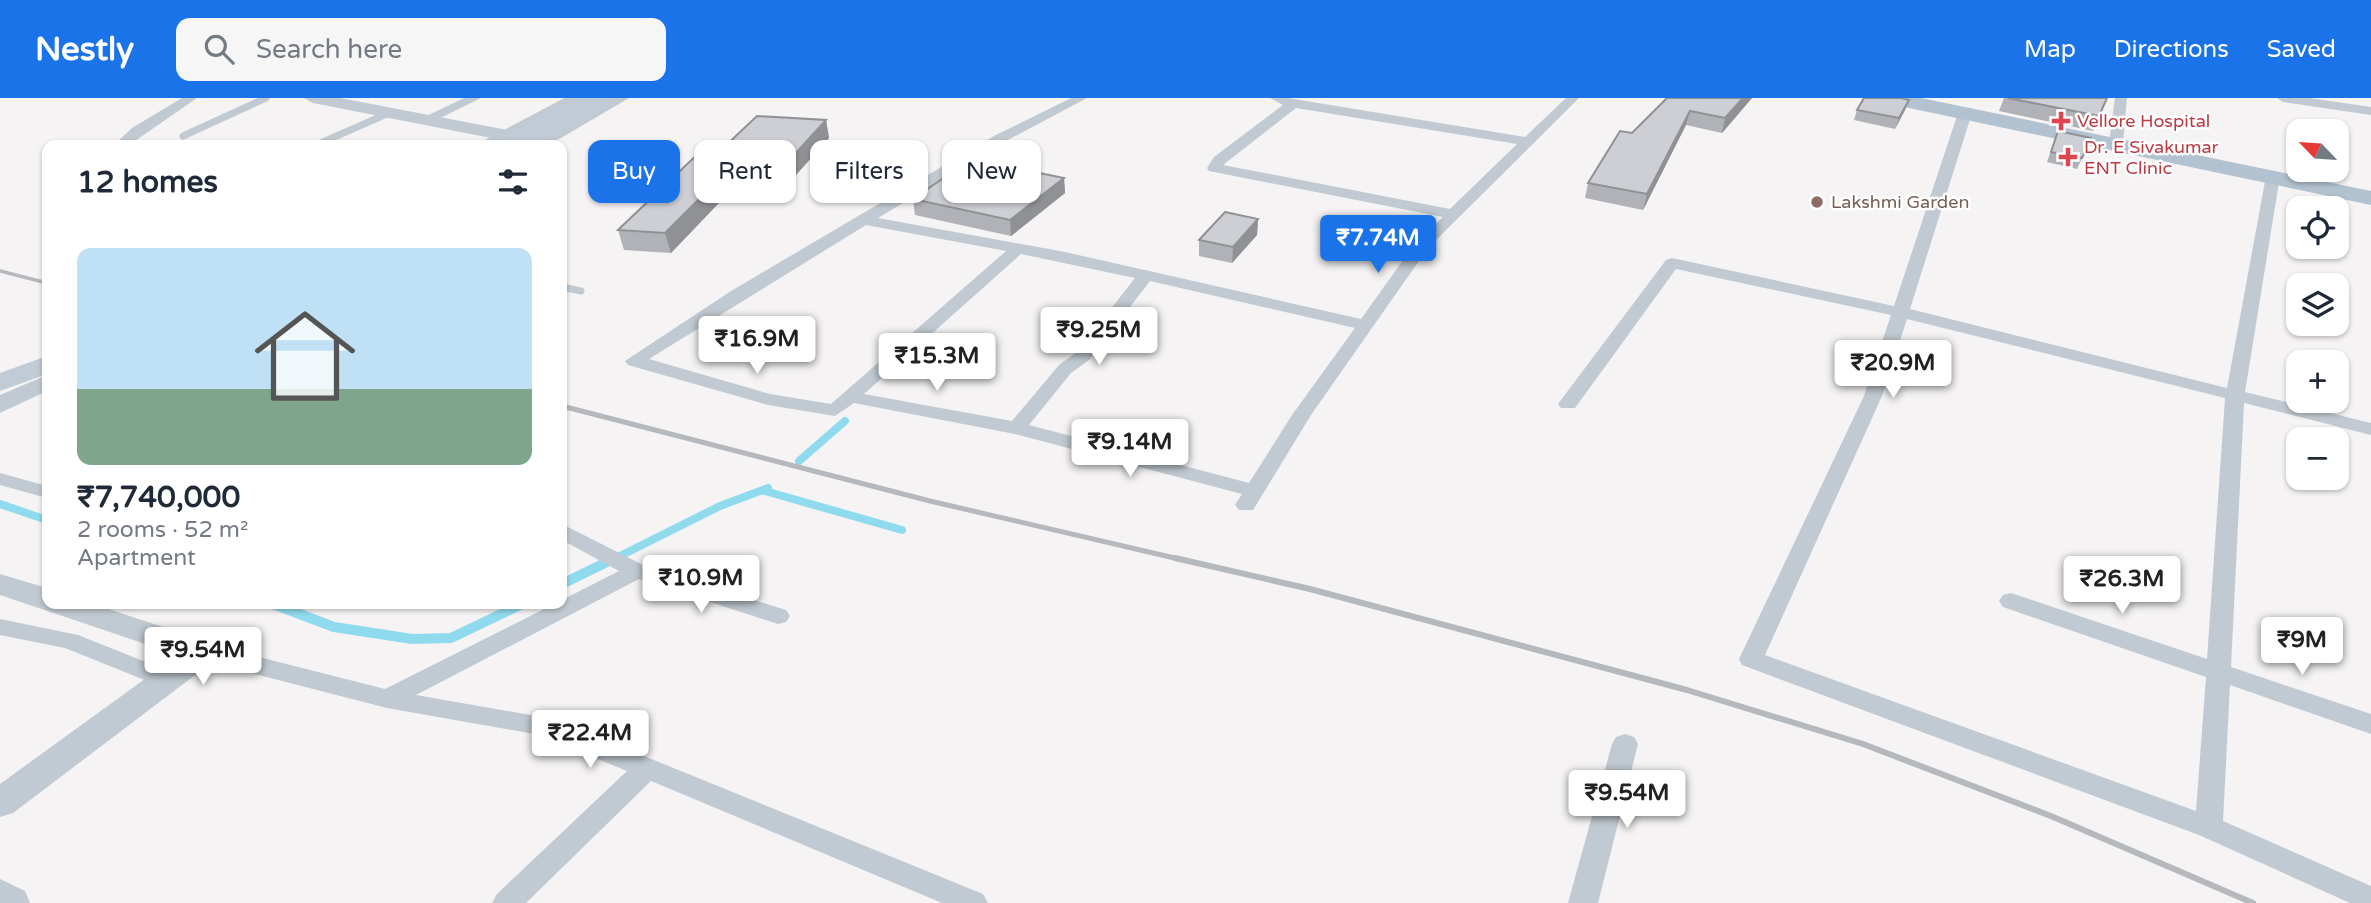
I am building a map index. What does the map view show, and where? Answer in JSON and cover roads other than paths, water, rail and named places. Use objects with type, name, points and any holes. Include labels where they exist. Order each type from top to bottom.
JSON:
[{"type":"main road","points":[[505,140],[601,98]]},
{"type":"main road","points":[[1889,98],[2371,198]]},
{"type":"main road","points":[[0,383],[42,366]]},
{"type":"street","points":[[127,140],[191,98]]},
{"type":"street","points":[[313,98],[425,120],[505,140]]},
{"type":"street","points":[[425,120],[475,98]]},
{"type":"street","points":[[546,140],[620,98]]},
{"type":"street","points":[[1017,248],[835,410],[768,399],[634,361],[737,295],[999,139],[1081,98]]},
{"type":"street","points":[[1276,98],[1293,104],[1528,142]]},
{"type":"street","points":[[850,397],[1017,428],[1250,498],[1303,415],[1422,245],[1573,98]]},
{"type":"street","points":[[2116,143],[2121,98]]},
{"type":"street","points":[[2283,98],[2371,111]]},
{"type":"street","points":[[1293,104],[1219,160],[1214,168],[1453,214]]},
{"type":"street","points":[[1965,113],[1873,396],[1751,659],[2209,827],[2371,899]]},
{"type":"street","points":[[2209,827],[2235,394],[2273,176]]},
{"type":"street","points":[[866,219],[1146,275],[1366,325]]},
{"type":"street","points":[[1568,404],[1672,263],[1901,313],[2371,429]]},
{"type":"street","points":[[1017,428],[1065,369],[1083,356],[1146,275]]},
{"type":"street","points":[[0,405],[42,384]]},
{"type":"street","points":[[0,479],[42,491]]},
{"type":"street","points":[[567,534],[637,571],[778,616]]},
{"type":"street","points":[[567,607],[637,571]]},
{"type":"street","points":[[0,583],[42,597]]},
{"type":"street","points":[[2011,601],[2371,724]]},
{"type":"street","points":[[75,609],[204,652],[387,699],[544,726],[973,903]]},
{"type":"street","points":[[387,699],[563,609]]},
{"type":"street","points":[[0,627],[70,641],[167,680]]},
{"type":"street","points":[[0,803],[204,652]]},
{"type":"street","points":[[1583,903],[1625,744]]},
{"type":"street","points":[[507,903],[648,768]]},
{"type":"street","points":[[0,895],[11,903]]},
{"type":"lane","points":[[183,136],[266,98]]},
{"type":"lane","points":[[505,140],[572,98]]},
{"type":"lane","points":[[327,140],[389,113]]},
{"type":"lane","points":[[567,288],[581,291]]},
{"type":"waterway","points":[[799,461],[845,421]]},
{"type":"waterway","points":[[612,560],[720,506],[768,488]]},
{"type":"waterway","points":[[765,491],[902,530]]},
{"type":"waterway","points":[[0,504],[42,518]]},
{"type":"waterway","points":[[567,582],[615,558]]},
{"type":"waterway","points":[[286,609],[334,627],[412,639],[451,638],[512,609]]},
{"type":"railway","points":[[0,271],[42,282]]},
{"type":"railway","points":[[567,407],[930,501],[1183,560]]},
{"type":"railway","points":[[1175,558],[1310,589],[1687,690],[1863,744],[2051,816],[2253,903]]},
{"type":"place","name":"Vellore Hospital","points":[[2061,121]]},
{"type":"place","name":"Dr. E Sivakumar ENT Clinic","points":[[2068,157]]},
{"type":"place","name":"Lakshmi Garden","points":[[1817,202]]}]
